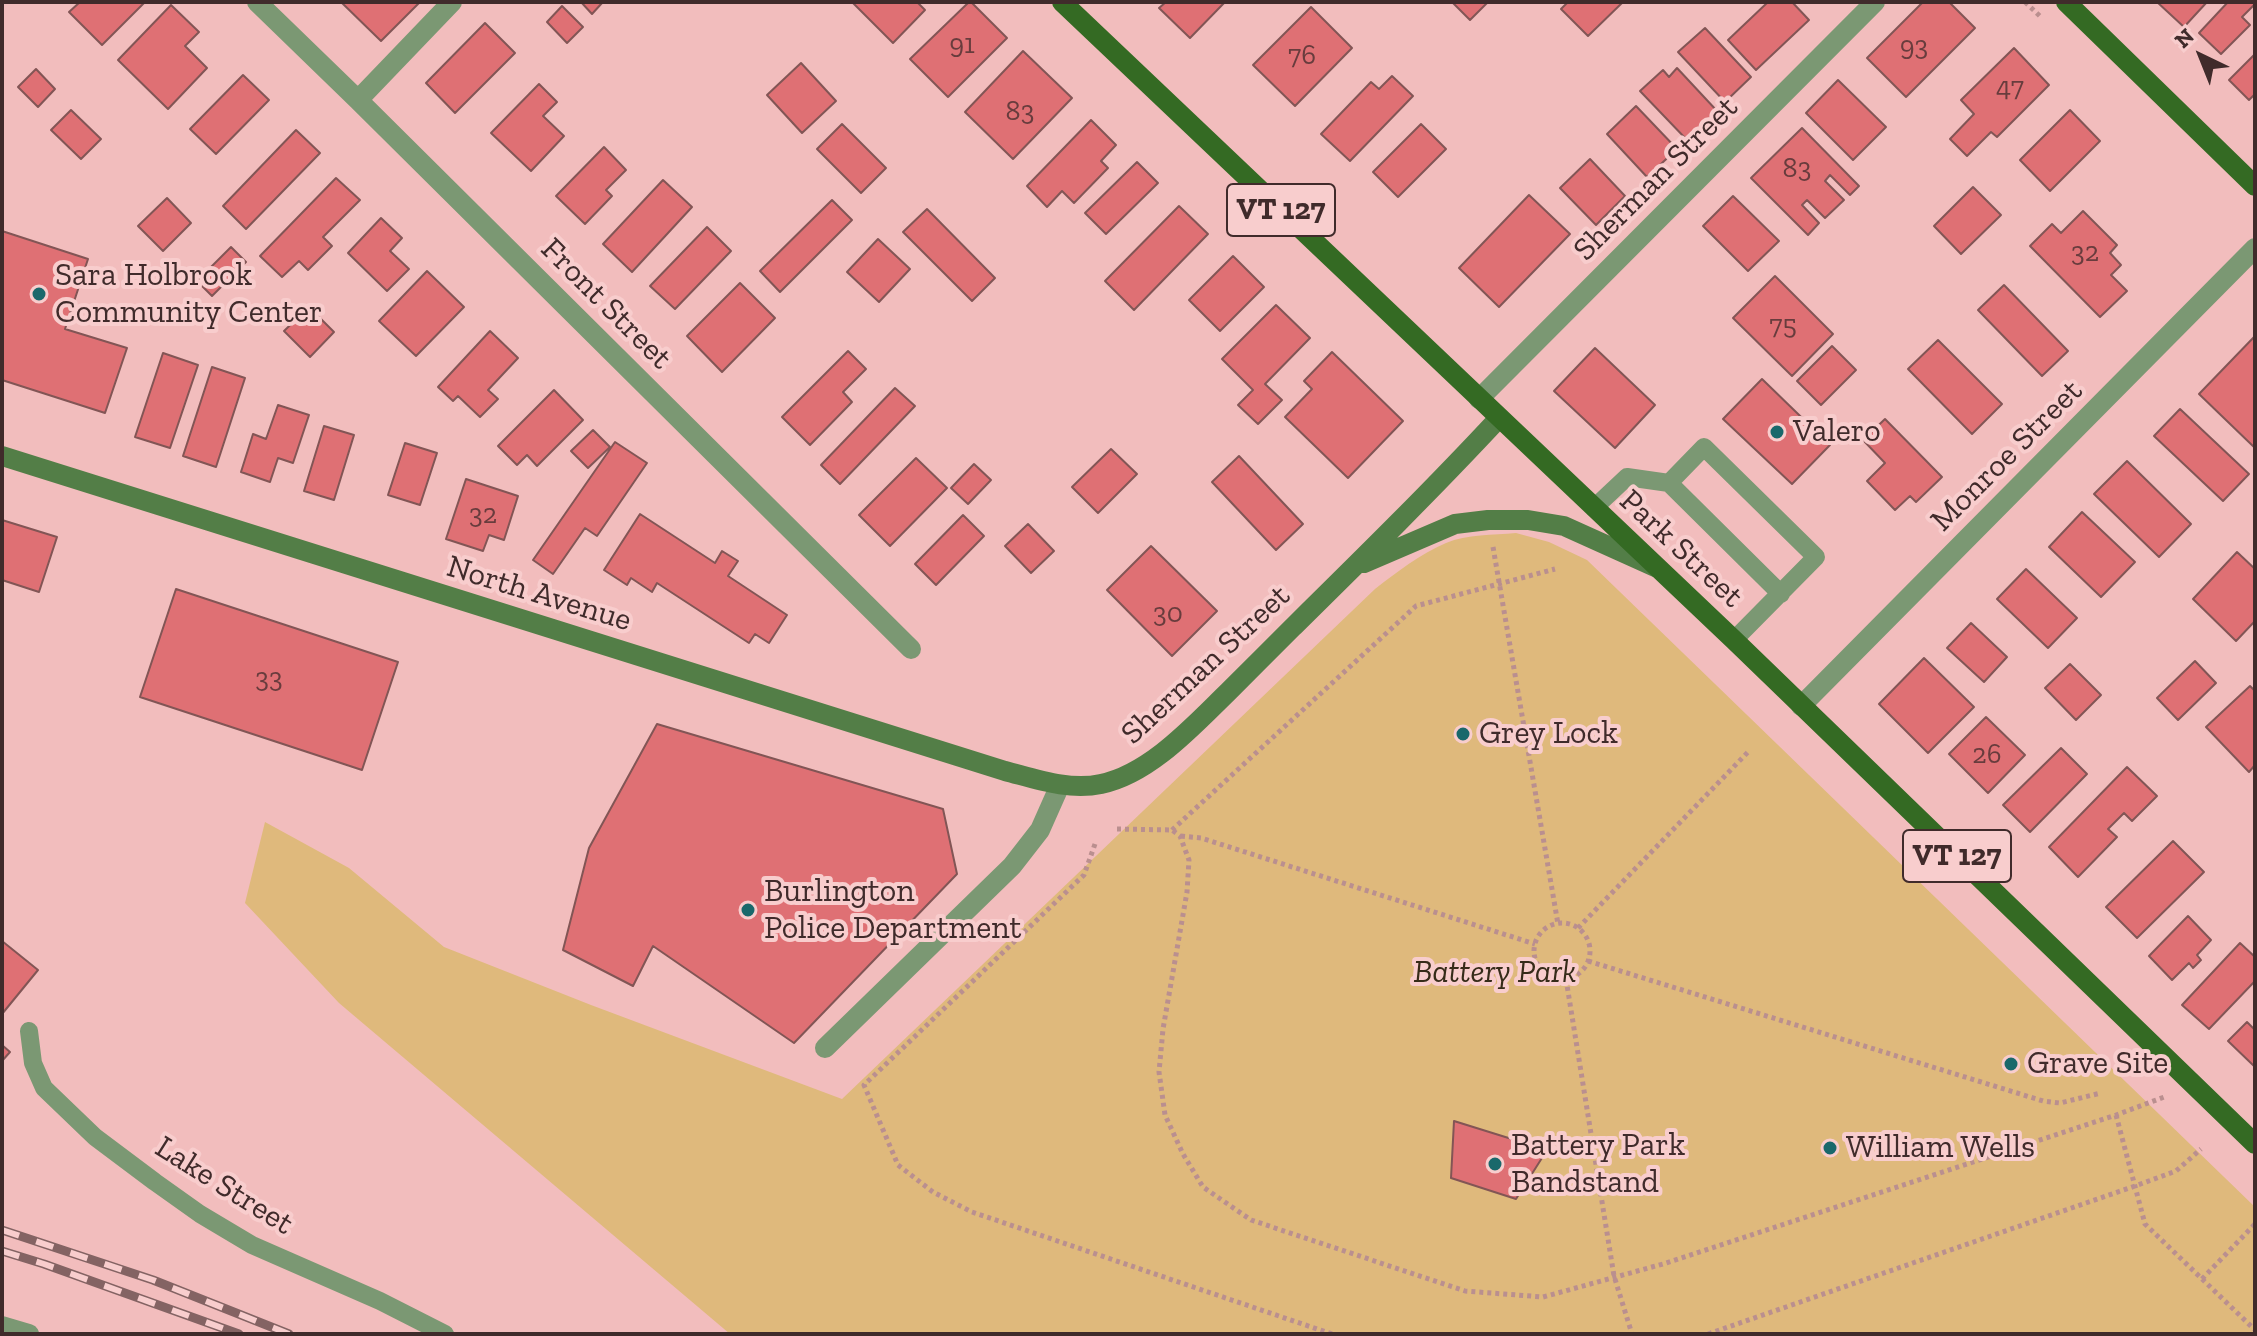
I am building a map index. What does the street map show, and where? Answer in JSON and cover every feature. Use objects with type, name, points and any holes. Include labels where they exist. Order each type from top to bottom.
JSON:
[{"type":"main road","name":"Park Street","points":[[1062,2],[1734,640],[2255,1144]]},
{"type":"main road","points":[[2066,2],[2255,186]]},
{"type":"main road","name":"Sherman Street","points":[[1060,785],[1102,784],[1134,771],[1156,757],[1193,726],[1499,418]]},
{"type":"main road","name":"North Avenue","points":[[2,456],[1005,771],[1060,785]]},
{"type":"main road","name":"Sherman Street","points":[[1353,567],[1455,524],[1528,520],[1564,526],[1658,569]]},
{"type":"street","name":"Front Street","points":[[257,2],[911,649]]},
{"type":"street","points":[[358,100],[452,2]]},
{"type":"street","name":"Sherman Street","points":[[1479,399],[1875,2]]},
{"type":"street","name":"Monroe Street","points":[[1801,706],[2255,248]]},
{"type":"street","points":[[825,1048],[1012,866],[1040,830],[1060,785]]},
{"type":"street","points":[[2,1326],[29,1334]]},
{"type":"lane","points":[[1669,483],[1704,447],[1816,557],[1734,640]]},
{"type":"lane","points":[[1594,508],[1627,477],[1669,483],[1781,594]]},
{"type":"lane","name":"Lake Street","points":[[29,1031],[33,1063],[44,1088],[95,1137],[155,1182],[252,1245],[380,1301],[445,1334]]},
{"type":"path","points":[[1491,534],[1558,924]]},
{"type":"path","points":[[1172,830],[1416,606],[1555,569]]},
{"type":"path","points":[[1578,928],[1748,752]]},
{"type":"path","points":[[1117,829],[1172,830],[1180,836],[1201,838],[1535,944]]},
{"type":"path","points":[[1180,836],[1189,860],[1187,892],[1163,1029],[1159,1072],[1165,1115],[1203,1187],[1251,1220],[1465,1291],[1543,1297],[1663,1264],[2116,1115],[2194,1085]]},
{"type":"path","points":[[1095,844],[1084,875],[864,1085],[898,1165],[933,1192],[972,1212],[1332,1334]]},
{"type":"path","points":[[1558,924],[1578,928],[1589,943],[1588,961],[1580,973],[1557,979],[1541,970],[1536,963],[1535,944],[1543,931],[1558,924]]},
{"type":"path","points":[[1588,961],[2043,1101],[2060,1103],[2101,1093]]},
{"type":"path","points":[[1566,979],[1614,1276],[1632,1334]]},
{"type":"path","points":[[2116,1115],[2145,1224],[2255,1330]]},
{"type":"path","points":[[1708,1334],[2176,1171],[2201,1149]]},
{"type":"path","points":[[2202,1279],[2255,1224]]},
{"type":"green space","name":"Battery Park","points":[[1516,533],[1549,542],[1587,560],[2255,1207],[2255,1334],[730,1334],[339,1003],[245,903],[265,822],[349,868],[444,947],[842,1099],[1375,589],[1418,558],[1446,543],[1471,536]]},
{"type":"building","points":[[80,2],[145,2],[102,45],[69,12]]},
{"type":"building","points":[[341,2],[420,2],[381,41]]},
{"type":"building","points":[[581,2],[601,2],[602,3],[592,14]]},
{"type":"building","points":[[852,2],[917,2],[925,10],[893,43]]},
{"type":"building","points":[[969,2],[1007,38],[948,97],[910,59]]},
{"type":"building","points":[[1166,2],[1225,2],[1190,38],[1159,8]]},
{"type":"building","points":[[1452,2],[1488,2],[1470,20]]},
{"type":"building","points":[[1568,2],[1623,2],[1588,36],[1561,9]]},
{"type":"building","points":[[1768,2],[1792,2],[1809,20],[1756,70],[1728,40]]},
{"type":"building","points":[[1923,2],[1949,2],[1975,28],[1906,97],[1867,58]]},
{"type":"building","points":[[2157,2],[2207,2],[2184,27]]},
{"type":"building","points":[[2228,2],[2255,4],[2242,17],[2250,25],[2221,54],[2199,33]]},
{"type":"building","points":[[171,5],[199,32],[185,46],[207,68],[168,109],[118,60]]},
{"type":"building","points":[[562,6],[583,27],[567,43],[547,22]]},
{"type":"building","points":[[1311,7],[1352,48],[1295,106],[1253,65]]},
{"type":"building","points":[[485,23],[515,53],[455,113],[426,83]]},
{"type":"building","points":[[1705,28],[1751,77],[1725,102],[1678,52]]},
{"type":"building","points":[[2014,48],[2049,85],[1997,137],[1991,132],[1967,156],[1950,139],[1974,114],[1961,100]]},
{"type":"building","points":[[1023,51],[1072,98],[1013,159],[965,112]]},
{"type":"building","points":[[2255,54],[2255,94],[2249,100],[2229,80]]},
{"type":"building","points":[[801,63],[836,101],[802,133],[767,95]]},
{"type":"building","points":[[1677,68],[1718,112],[1687,140],[1640,91],[1663,70],[1669,77]]},
{"type":"building","points":[[36,69],[55,89],[38,107],[18,87]]},
{"type":"building","points":[[243,75],[269,100],[216,154],[190,129]]},
{"type":"building","points":[[1392,76],[1413,96],[1350,161],[1321,134],[1371,82],[1379,89]]},
{"type":"building","points":[[1838,80],[1886,127],[1853,160],[1806,113]]},
{"type":"building","points":[[539,84],[557,102],[543,116],[564,136],[531,171],[491,133]]},
{"type":"building","points":[[1636,106],[1677,149],[1647,177],[1607,134]]},
{"type":"building","points":[[71,110],[101,139],[81,159],[51,130]]},
{"type":"building","points":[[2070,110],[2100,141],[2050,191],[2020,160]]},
{"type":"building","points":[[1091,120],[1116,145],[1101,161],[1108,168],[1074,203],[1062,191],[1047,207],[1027,186]]},
{"type":"building","points":[[842,124],[886,168],[861,193],[817,149]]},
{"type":"building","points":[[1421,124],[1446,149],[1398,197],[1373,172]]},
{"type":"building","points":[[1802,128],[1859,186],[1850,195],[1830,175],[1825,181],[1844,200],[1825,218],[1807,200],[1802,205],[1819,223],[1808,235],[1751,178]]},
{"type":"building","points":[[296,130],[320,153],[246,229],[223,206]]},
{"type":"building","points":[[604,147],[626,170],[606,190],[612,196],[585,224],[556,196]]},
{"type":"building","points":[[1590,159],[1625,196],[1596,225],[1560,188]]},
{"type":"building","points":[[1137,162],[1158,183],[1106,234],[1085,213]]},
{"type":"building","points":[[336,178],[360,200],[323,237],[332,246],[308,270],[299,261],[282,277],[260,256]]},
{"type":"building","points":[[663,180],[692,207],[632,272],[603,244]]},
{"type":"building","points":[[1973,187],[2001,215],[1961,254],[1934,226]]},
{"type":"building","points":[[1529,195],[1570,234],[1499,307],[1459,268]]},
{"type":"building","points":[[1733,196],[1779,241],[1748,271],[1703,226]]},
{"type":"building","points":[[167,198],[191,223],[163,251],[138,226]]},
{"type":"building","points":[[832,200],[852,220],[780,292],[760,271]]},
{"type":"building","points":[[1179,206],[1208,234],[1134,310],[1105,281]]},
{"type":"building","points":[[927,209],[995,278],[972,301],[903,232]]},
{"type":"building","points":[[2083,211],[2117,245],[2110,253],[2121,265],[2111,275],[2127,291],[2100,317],[2030,246],[2052,224],[2061,233]]},
{"type":"building","points":[[381,218],[402,238],[390,251],[409,269],[387,291],[348,253]]},
{"type":"building","points":[[707,227],[731,251],[675,309],[650,286]]},
{"type":"building","name":"Sara Holbrook Community Center","points":[[2,231],[88,259],[65,329],[127,348],[105,413],[2,380]]},
{"type":"building","points":[[878,239],[910,269],[879,302],[847,272]]},
{"type":"building","points":[[231,247],[246,262],[212,296],[197,281]]},
{"type":"building","points":[[1233,256],[1264,287],[1220,331],[1189,300]]},
{"type":"building","points":[[427,271],[464,307],[416,356],[379,321]]},
{"type":"building","points":[[1775,276],[1833,334],[1792,376],[1733,318]]},
{"type":"building","points":[[740,283],[775,318],[722,372],[687,336]]},
{"type":"building","points":[[2004,285],[2068,351],[2042,376],[1978,310]]},
{"type":"building","points":[[1276,305],[1310,338],[1265,384],[1282,400],[1258,424],[1238,405],[1253,390],[1222,359]]},
{"type":"building","points":[[309,307],[334,332],[310,357],[284,331]]},
{"type":"building","points":[[490,331],[518,358],[488,390],[498,399],[480,417],[458,396],[453,401],[438,387]]},
{"type":"building","points":[[2255,336],[2255,448],[2199,394]]},
{"type":"building","points":[[1938,340],[2002,404],[1972,434],[1908,369]]},
{"type":"building","points":[[1832,346],[1856,370],[1821,405],[1797,381]]},
{"type":"building","points":[[1595,348],[1655,405],[1615,448],[1554,391]]},
{"type":"building","points":[[848,351],[866,369],[843,392],[852,402],[810,445],[782,417]]},
{"type":"building","points":[[1332,352],[1403,421],[1348,478],[1285,417],[1312,389],[1304,381]]},
{"type":"building","points":[[163,353],[198,365],[170,448],[135,437]]},
{"type":"building","points":[[212,367],[245,378],[216,467],[183,456]]},
{"type":"building","name":"Valero","points":[[1762,379],[1830,445],[1792,484],[1723,419]]},
{"type":"building","points":[[895,388],[915,406],[840,484],[821,465]]},
{"type":"building","points":[[554,390],[583,420],[537,466],[527,455],[517,465],[498,446]]},
{"type":"building","points":[[278,405],[309,415],[293,463],[278,458],[270,482],[241,472],[253,434],[266,439]]},
{"type":"building","points":[[2180,409],[2249,474],[2223,501],[2154,436]]},
{"type":"building","points":[[1885,419],[1942,477],[1916,502],[1910,496],[1895,510],[1867,481],[1885,463],[1863,440]]},
{"type":"building","points":[[324,426],[354,435],[334,500],[304,491]]},
{"type":"building","points":[[593,430],[610,447],[588,468],[571,451]]},
{"type":"building","points":[[615,442],[647,463],[597,536],[585,528],[553,574],[533,560]]},
{"type":"building","points":[[405,443],[437,453],[420,505],[388,495]]},
{"type":"building","points":[[1111,449],[1137,474],[1098,513],[1072,487]]},
{"type":"building","points":[[1239,456],[1303,524],[1276,550],[1212,482]]},
{"type":"building","points":[[916,458],[947,488],[890,546],[859,515]]},
{"type":"building","points":[[2127,461],[2191,524],[2159,557],[2094,494]]},
{"type":"building","points":[[974,464],[991,480],[968,504],[951,488]]},
{"type":"building","points":[[466,479],[518,496],[504,540],[489,535],[483,551],[446,539]]},
{"type":"building","points":[[2082,512],[2135,562],[2101,597],[2049,547]]},
{"type":"building","points":[[640,514],[715,563],[722,551],[738,561],[728,576],[787,615],[769,643],[755,634],[749,643],[657,583],[652,592],[631,578],[627,585],[604,570]]},
{"type":"building","points":[[963,515],[984,536],[936,585],[915,564]]},
{"type":"building","points":[[2,520],[57,537],[39,592],[2,580]]},
{"type":"building","points":[[1028,524],[1054,551],[1031,573],[1005,546]]},
{"type":"building","points":[[1151,546],[1217,611],[1172,656],[1107,590]]},
{"type":"building","points":[[2237,552],[2255,569],[2255,621],[2236,641],[2193,599]]},
{"type":"building","points":[[2026,569],[2077,618],[2048,648],[1997,599]]},
{"type":"building","points":[[176,589],[398,662],[362,770],[140,697]]},
{"type":"building","points":[[1971,623],[2007,657],[1984,682],[1947,648]]},
{"type":"building","points":[[1924,658],[1974,707],[1928,753],[1879,704]]},
{"type":"building","points":[[2195,661],[2216,683],[2178,720],[2157,698]]},
{"type":"building","points":[[2070,664],[2101,695],[2076,720],[2045,688]]},
{"type":"building","points":[[2250,686],[2255,691],[2255,765],[2249,772],[2206,727]]},
{"type":"building","points":[[1986,717],[2025,755],[1988,793],[1949,754]]},
{"type":"building","name":"Burlington Police Department","points":[[657,724],[943,809],[957,874],[794,1043],[653,946],[633,986],[563,950],[589,848]]},
{"type":"building","points":[[2061,748],[2087,774],[2030,832],[2003,805]]},
{"type":"building","points":[[2127,767],[2157,796],[2132,821],[2124,813],[2108,829],[2117,837],[2078,877],[2049,847]]},
{"type":"building","points":[[2173,841],[2204,872],[2137,938],[2106,907]]},
{"type":"building","points":[[2188,916],[2211,940],[2197,955],[2201,960],[2193,968],[2189,963],[2172,980],[2149,956]]},
{"type":"building","points":[[2,941],[38,970],[2,1014]]},
{"type":"building","points":[[2240,943],[2255,957],[2255,981],[2209,1029],[2182,1005]]},
{"type":"building","points":[[2247,1022],[2255,1030],[2255,1067],[2228,1041]]},
{"type":"building","points":[[2,1045],[10,1052],[2,1061]]},
{"type":"building","name":"Battery Park Bandstand","points":[[1454,1121],[1547,1150],[1516,1199],[1451,1178]]},
{"type":"railway","points":[[2,1230],[153,1280],[289,1334]]},
{"type":"railway","points":[[2,1251],[239,1334]]},
{"type":"place","name":"Sara Holbrook Community Center","points":[[39,294]]},
{"type":"place","name":"Valero","points":[[1777,432]]},
{"type":"place","name":"Grey Lock","points":[[1463,734]]},
{"type":"place","name":"Burlington Police Department","points":[[748,910]]},
{"type":"place","name":"Grave Site","points":[[2011,1064]]},
{"type":"place","name":"William Wells","points":[[1830,1148]]},
{"type":"place","name":"Battery Park Bandstand","points":[[1495,1164]]}]
